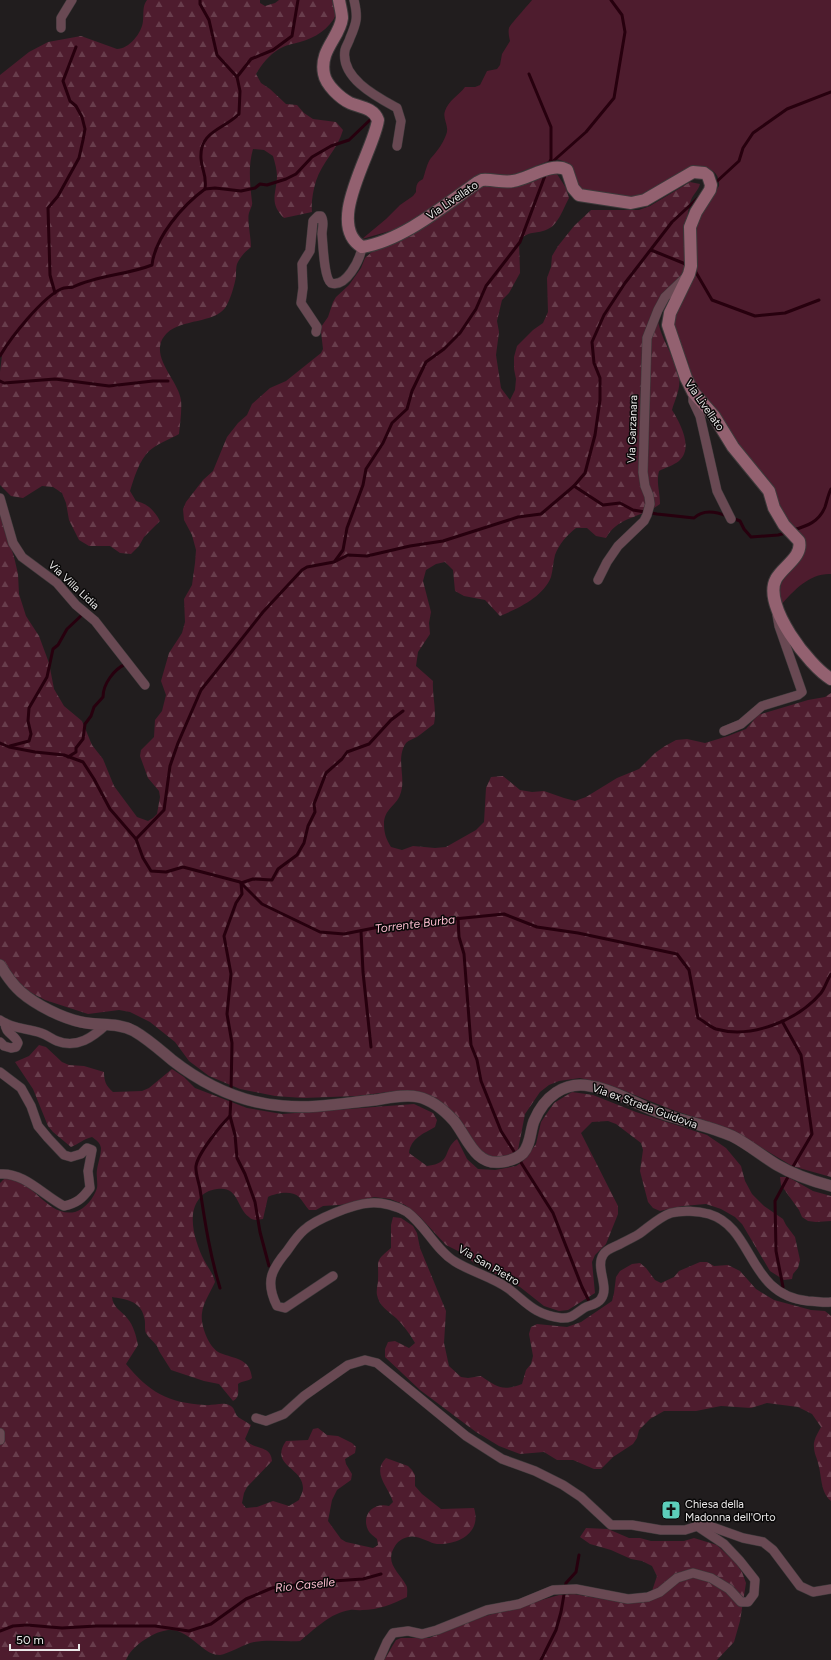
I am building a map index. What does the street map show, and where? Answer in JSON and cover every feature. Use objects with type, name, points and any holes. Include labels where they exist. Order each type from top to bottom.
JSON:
[{"type":"main road","points":[[339,0],[342,18],[325,55],[324,73],[328,84],[341,97],[348,102],[371,111],[375,114],[378,120],[349,202],[349,229],[355,241],[362,247]]},
{"type":"main road","name":"Via Livellato","points":[[362,247],[372,245],[404,232],[482,180],[515,181],[551,168],[559,167],[567,170],[573,188],[579,195],[631,203],[645,200],[687,175],[699,172],[708,176],[711,185],[710,190],[692,219],[690,227],[691,266],[670,313],[668,322],[686,378],[693,392],[714,416],[733,447],[765,485],[769,491],[774,508],[784,525],[799,542],[799,551],[776,579],[773,594],[777,608],[785,625],[797,644],[815,666],[831,679]]},
{"type":"street","points":[[61,28],[61,18],[72,0]]},
{"type":"street","points":[[354,0],[358,16],[356,26],[345,50],[347,69],[361,84],[382,100],[397,108],[401,121],[397,146]]},
{"type":"street","points":[[316,332],[317,327],[301,303],[303,288],[302,264],[310,251],[313,221],[318,216],[321,216],[323,220],[322,234],[326,276],[331,283],[338,284],[356,265],[361,256],[362,247]]},
{"type":"street","name":"Via Garzanara","points":[[598,580],[607,562],[618,546],[644,521],[650,504],[649,496],[644,486],[643,472],[647,338],[658,310],[665,298],[688,274]]},
{"type":"street","points":[[693,392],[692,401],[700,416],[717,491],[731,519]]},
{"type":"street","name":"Via Villa Lidia","points":[[0,498],[13,543],[22,557],[57,583],[76,605],[95,621],[145,685]]},
{"type":"street","points":[[724,731],[741,724],[762,706],[798,695],[802,692],[779,626],[777,608]]},
{"type":"street","points":[[0,965],[11,982],[22,993],[57,1014],[82,1023],[107,1024]]},
{"type":"street","points":[[2,1021],[18,1028],[41,1032],[67,1044],[81,1042],[94,1036],[107,1024]]},
{"type":"street","points":[[0,1042],[4,1046],[11,1048],[16,1047],[18,1043],[17,1040],[9,1034],[2,1021]]},
{"type":"street","name":"Via ex Strada Guidovia","points":[[107,1024],[124,1027],[134,1031],[151,1042],[174,1062],[208,1084],[245,1100],[284,1106],[325,1106],[416,1096],[433,1103],[448,1115],[455,1122],[474,1152],[482,1159],[491,1163],[500,1163],[518,1157],[524,1152],[529,1144],[534,1121],[540,1110],[552,1095],[569,1086],[592,1086],[657,1112],[731,1136],[779,1166],[803,1178],[831,1186]]},
{"type":"street","points":[[0,1072],[21,1088],[31,1106],[38,1126],[64,1155],[71,1158],[81,1154],[87,1148],[92,1150],[88,1171],[90,1188],[83,1198],[75,1204],[64,1206],[29,1183],[9,1173],[0,1174]]},
{"type":"street","name":"Via San Pietro","points":[[333,1276],[285,1308],[277,1306],[272,1296],[270,1277],[280,1260],[303,1230],[320,1219],[356,1206],[371,1202],[389,1205],[405,1211],[415,1219],[454,1261],[508,1288],[532,1309],[562,1318],[572,1318],[586,1307],[596,1304],[601,1299],[604,1292],[600,1262],[608,1249],[639,1234],[658,1220],[671,1213],[687,1212],[709,1214],[727,1223],[767,1281],[780,1293],[800,1300],[831,1302]]},
{"type":"street","points":[[256,1418],[266,1421],[284,1414],[304,1396],[348,1365],[365,1360],[377,1363],[466,1436],[502,1459],[535,1471],[563,1485],[581,1497],[611,1525],[632,1525],[661,1530],[685,1530],[704,1524],[743,1538],[763,1542],[773,1550],[800,1586],[813,1592],[831,1589]]},
{"type":"street","points":[[0,1434],[0,1440]]},
{"type":"street","points":[[379,1660],[393,1633],[408,1631],[422,1634],[487,1610],[519,1604],[553,1590],[576,1589],[628,1599],[648,1597],[660,1592],[677,1578],[693,1573],[711,1578],[729,1589],[741,1602],[748,1602],[754,1594],[755,1580],[740,1560],[724,1544],[697,1526]]},
{"type":"green space","points":[[147,0],[260,0],[260,3],[265,6],[279,0],[333,0],[336,15],[330,25],[311,38],[279,49],[266,60],[256,74],[261,83],[286,104],[297,105],[304,113],[313,119],[336,122],[343,130],[338,143],[322,168],[316,181],[312,196],[312,212],[284,218],[276,208],[274,199],[277,174],[273,156],[264,150],[253,149],[250,168],[252,206],[249,212],[251,247],[237,264],[235,283],[229,301],[220,313],[206,319],[181,325],[167,333],[161,341],[161,358],[179,392],[181,400],[179,434],[152,448],[145,455],[137,470],[130,491],[136,501],[150,508],[160,521],[144,537],[139,546],[131,554],[120,553],[110,546],[89,546],[79,540],[69,520],[66,503],[62,493],[53,487],[42,486],[23,498],[11,496],[0,485],[0,372],[2,355],[0,352],[0,75],[29,52],[48,42],[81,36],[117,49],[126,46],[134,40],[142,26],[144,8]]},
{"type":"green space","points":[[532,0],[831,0],[831,574],[823,574],[809,579],[797,588],[781,605],[781,584],[786,576],[800,561],[790,527],[768,479],[745,453],[693,382],[688,362],[673,327],[693,229],[719,186],[718,178],[714,172],[707,168],[698,167],[638,198],[582,189],[565,162],[554,159],[510,176],[404,227],[362,239],[416,192],[417,184],[423,179],[427,165],[440,147],[446,135],[447,129],[444,114],[446,107],[465,87],[475,87],[480,85],[487,71],[497,69],[500,65],[502,54],[510,41],[509,28]]},
{"type":"green space","points":[[552,173],[557,174],[566,188],[569,198],[558,220],[552,227],[544,231],[527,234],[519,240],[520,273],[509,293],[502,300],[497,321],[499,332],[496,355],[501,388],[510,400],[515,390],[516,379],[514,357],[517,346],[533,330],[543,323],[548,312],[547,278],[551,267],[552,256],[574,226],[591,210],[639,210],[650,206],[690,182],[700,184],[691,200],[689,207],[686,227],[684,272],[677,287],[659,310],[658,314],[660,329],[674,361],[679,377],[678,390],[672,410],[682,428],[685,449],[683,456],[679,461],[659,471],[658,483],[660,504],[653,509],[617,525],[606,538],[596,536],[587,528],[576,528],[569,534],[559,547],[554,558],[551,577],[547,584],[530,601],[515,609],[500,616],[485,600],[464,596],[455,591],[453,570],[445,562],[436,564],[426,570],[423,581],[431,612],[429,623],[430,634],[418,652],[416,666],[433,681],[435,713],[434,724],[417,737],[407,742],[403,749],[401,755],[402,789],[398,799],[386,815],[384,830],[391,847],[402,850],[413,846],[435,848],[446,847],[476,830],[484,822],[486,788],[491,777],[503,776],[520,790],[532,792],[544,791],[575,801],[586,797],[617,778],[639,769],[655,753],[676,740],[687,739],[705,743],[746,729],[758,715],[808,700],[825,697],[831,693],[831,1177],[792,1166],[730,1129],[670,1109],[612,1086],[580,1078],[559,1081],[549,1085],[540,1092],[525,1114],[518,1150],[514,1154],[498,1159],[481,1152],[456,1116],[396,1091],[357,1096],[303,1098],[275,1096],[240,1089],[209,1076],[189,1061],[175,1042],[150,1022],[130,1012],[119,1010],[88,1014],[45,1000],[22,988],[0,961],[0,507],[18,574],[19,594],[26,616],[39,636],[49,663],[54,689],[64,706],[82,721],[92,745],[103,759],[114,786],[137,817],[148,821],[157,814],[160,797],[159,791],[148,778],[140,756],[141,750],[154,737],[155,720],[162,711],[166,695],[161,681],[169,653],[182,633],[185,622],[184,599],[192,585],[195,563],[196,550],[192,535],[184,520],[183,509],[186,502],[203,480],[213,471],[227,437],[238,423],[247,415],[252,404],[270,388],[286,381],[321,353],[323,349],[321,327],[328,317],[336,297],[349,285],[361,268],[365,258],[374,250],[482,185],[515,187]]},
{"type":"green space","points":[[39,1045],[46,1047],[62,1062],[69,1065],[84,1066],[104,1072],[106,1083],[113,1092],[142,1091],[149,1088],[172,1069],[184,1077],[195,1088],[247,1108],[282,1114],[414,1104],[433,1113],[437,1120],[435,1127],[422,1134],[415,1140],[410,1148],[409,1153],[427,1166],[441,1162],[446,1156],[452,1143],[457,1139],[467,1159],[478,1169],[495,1170],[516,1166],[522,1162],[536,1144],[541,1122],[554,1103],[572,1092],[593,1095],[636,1112],[707,1135],[726,1148],[741,1166],[745,1181],[752,1194],[764,1206],[783,1219],[795,1237],[800,1260],[798,1268],[793,1274],[792,1279],[784,1280],[770,1271],[742,1224],[735,1217],[721,1209],[706,1204],[683,1206],[660,1211],[653,1208],[648,1202],[640,1171],[643,1150],[641,1143],[616,1124],[608,1121],[592,1122],[581,1133],[618,1206],[618,1214],[606,1244],[595,1255],[592,1262],[595,1293],[568,1310],[559,1311],[544,1306],[520,1287],[473,1262],[460,1252],[446,1245],[420,1217],[405,1205],[390,1199],[374,1197],[352,1204],[323,1206],[316,1210],[309,1210],[296,1195],[292,1193],[279,1193],[268,1197],[263,1219],[255,1220],[245,1213],[236,1198],[229,1191],[217,1189],[206,1192],[202,1195],[195,1206],[193,1213],[195,1238],[215,1282],[205,1301],[202,1324],[206,1336],[212,1346],[220,1353],[241,1360],[245,1363],[251,1371],[252,1378],[238,1384],[238,1396],[233,1401],[219,1384],[204,1381],[171,1370],[157,1346],[146,1333],[145,1319],[140,1307],[132,1302],[112,1297],[114,1304],[125,1315],[131,1324],[138,1345],[126,1364],[134,1374],[151,1389],[170,1399],[192,1404],[229,1405],[238,1417],[251,1425],[245,1439],[248,1443],[268,1452],[272,1461],[247,1487],[242,1503],[246,1508],[257,1507],[273,1501],[289,1506],[299,1500],[303,1490],[302,1481],[284,1461],[281,1456],[282,1449],[286,1441],[308,1440],[313,1429],[318,1428],[327,1435],[338,1436],[352,1443],[356,1447],[355,1453],[345,1459],[346,1464],[352,1474],[351,1480],[337,1490],[332,1500],[328,1521],[341,1539],[346,1542],[373,1548],[378,1545],[377,1539],[368,1530],[366,1519],[367,1515],[373,1508],[383,1505],[389,1506],[393,1502],[382,1480],[380,1469],[386,1458],[408,1466],[415,1475],[415,1486],[422,1494],[441,1509],[474,1508],[476,1517],[475,1524],[471,1531],[460,1540],[445,1544],[432,1543],[413,1537],[407,1537],[402,1540],[395,1546],[391,1557],[394,1567],[407,1586],[407,1597],[380,1608],[352,1610],[336,1614],[323,1622],[300,1641],[254,1642],[217,1655],[207,1651],[184,1634],[172,1630],[158,1633],[145,1639],[133,1649],[126,1660],[0,1660],[0,1183],[6,1177],[15,1179],[24,1184],[56,1209],[65,1212],[79,1211],[86,1206],[96,1192],[97,1170],[101,1151],[99,1143],[92,1137],[71,1147],[48,1126],[33,1089],[15,1062],[29,1056]]},
{"type":"green space","points":[[780,1177],[788,1177],[813,1191],[831,1196],[831,1221],[808,1221],[802,1217],[799,1210],[781,1185]]},
{"type":"green space","points":[[393,1217],[401,1218],[413,1226],[417,1233],[420,1248],[446,1311],[444,1343],[449,1366],[461,1377],[468,1378],[481,1376],[496,1386],[505,1388],[522,1384],[526,1370],[531,1364],[533,1356],[529,1334],[531,1327],[537,1324],[567,1327],[581,1322],[612,1301],[616,1277],[620,1271],[632,1264],[640,1263],[655,1280],[661,1283],[674,1277],[679,1271],[700,1262],[707,1262],[714,1266],[728,1265],[740,1271],[756,1289],[774,1300],[811,1310],[825,1311],[831,1316],[831,1501],[827,1497],[823,1488],[814,1449],[815,1439],[821,1427],[812,1414],[798,1407],[767,1403],[751,1408],[721,1406],[696,1411],[664,1411],[650,1419],[639,1430],[637,1438],[633,1444],[613,1457],[601,1469],[594,1469],[573,1460],[557,1460],[544,1452],[520,1454],[499,1446],[476,1432],[420,1390],[385,1357],[385,1349],[388,1342],[395,1341],[409,1348],[415,1343],[409,1333],[396,1318],[382,1305],[377,1295],[378,1262],[391,1248],[391,1225]]},
{"type":"green space","points":[[586,1528],[608,1529],[629,1538],[640,1538],[651,1541],[684,1541],[694,1538],[717,1545],[736,1563],[742,1572],[746,1583],[740,1621],[734,1642],[717,1660],[384,1660],[396,1640],[401,1638],[429,1638],[478,1618],[559,1595],[574,1594],[625,1603],[649,1600],[657,1576],[652,1566],[611,1550],[590,1544],[580,1537]]},
{"type":"waterway","points":[[200,0],[200,4],[209,20],[217,55],[237,77]]},
{"type":"waterway","points":[[0,356],[36,309],[61,289],[152,265],[158,244],[171,222],[205,189],[205,176],[201,159],[201,150],[204,142],[213,132],[239,114],[240,91],[237,77],[251,59],[273,50],[292,36],[298,0]]},
{"type":"waterway","points":[[551,163],[586,132],[614,98],[625,32],[622,15],[611,0]]},
{"type":"waterway","points":[[55,293],[50,275],[48,208],[58,196],[79,158],[85,129],[82,117],[76,106],[70,101],[63,81],[76,47]]},
{"type":"waterway","points":[[529,74],[551,127],[551,159],[548,166]]},
{"type":"waterway","points":[[714,184],[739,161],[743,148],[753,133],[787,109],[831,92]]},
{"type":"waterway","points":[[205,189],[215,188],[241,191],[255,188],[260,184],[267,185],[286,179],[296,174],[312,157],[331,146],[349,140],[371,119]]},
{"type":"waterway","points":[[335,561],[343,550],[347,528],[363,485],[366,469],[383,443],[392,423],[407,409],[412,391],[426,362],[444,349],[460,333],[476,309],[486,286],[520,242],[546,173]]},
{"type":"waterway","points":[[136,839],[164,810],[170,766],[178,743],[201,690],[263,612],[302,570],[307,567],[334,562],[348,555],[367,556],[410,546],[443,541],[518,517],[541,514],[574,486],[585,473],[595,435],[600,400],[600,378],[594,363],[592,342],[604,315],[625,283],[672,222],[699,197]]},
{"type":"waterway","points":[[651,250],[688,265]]},
{"type":"waterway","points":[[694,269],[712,300],[755,316],[785,313],[819,300]]},
{"type":"waterway","points":[[0,381],[4,383],[55,379],[109,386],[153,381],[168,381]]},
{"type":"waterway","points":[[574,486],[603,505],[620,503],[633,510],[694,518],[705,512],[718,513],[727,516]]},
{"type":"waterway","points":[[793,530],[808,525],[816,520],[825,507],[831,489]]},
{"type":"waterway","points":[[732,518],[740,521],[744,529],[751,537],[786,533]]},
{"type":"waterway","points":[[10,746],[29,741],[31,734],[28,721],[29,708],[47,677],[53,649],[58,645],[67,629],[83,614]]},
{"type":"waterway","points":[[68,757],[76,752],[76,748],[83,739],[85,724],[91,716],[94,707],[103,697],[103,692],[107,682],[117,669],[126,664]]},
{"type":"waterway","points":[[231,1091],[232,1043],[227,1014],[231,974],[224,936],[236,903],[242,894],[241,883],[253,879],[272,880],[278,869],[297,855],[304,843],[308,826],[315,812],[314,804],[326,773],[342,759],[347,752],[369,744],[391,720],[403,711]]},
{"type":"waterway","name":"Torrente Burba","points":[[0,743],[9,747],[35,752],[64,755],[83,762],[110,809],[136,839],[143,858],[151,871],[166,872],[183,867],[240,882],[262,904],[320,932],[344,934],[384,926],[504,914],[537,927],[578,933],[677,954],[689,970],[698,1018],[716,1029],[730,1031],[744,1032],[773,1025],[799,1012],[821,993],[831,974]]},
{"type":"waterway","points":[[458,918],[459,937],[464,954],[471,1045],[477,1060],[481,1081],[501,1131],[553,1213],[589,1301]]},
{"type":"waterway","points":[[361,931],[363,972],[371,1047]]},
{"type":"waterway","points":[[782,1021],[801,1055],[812,1134],[791,1170]]},
{"type":"waterway","points":[[220,1288],[216,1276],[206,1227],[196,1166],[205,1147],[230,1116],[231,1097]]},
{"type":"waterway","points":[[230,1116],[235,1135],[237,1158],[245,1174],[255,1202],[260,1232],[269,1266]]},
{"type":"waterway","points":[[783,1287],[776,1251],[775,1201],[789,1175]]},
{"type":"waterway","points":[[541,1660],[556,1630],[566,1583],[576,1572],[579,1555]]},
{"type":"waterway","name":"Rio Caselle","points":[[0,1631],[13,1626],[27,1625],[62,1628],[96,1626],[155,1626],[189,1631],[211,1624],[246,1599],[272,1588],[318,1582],[363,1579],[381,1574]]},
{"type":"place","name":"Chiesa della Madonna dell'Orto","points":[[671,1510]]}]
